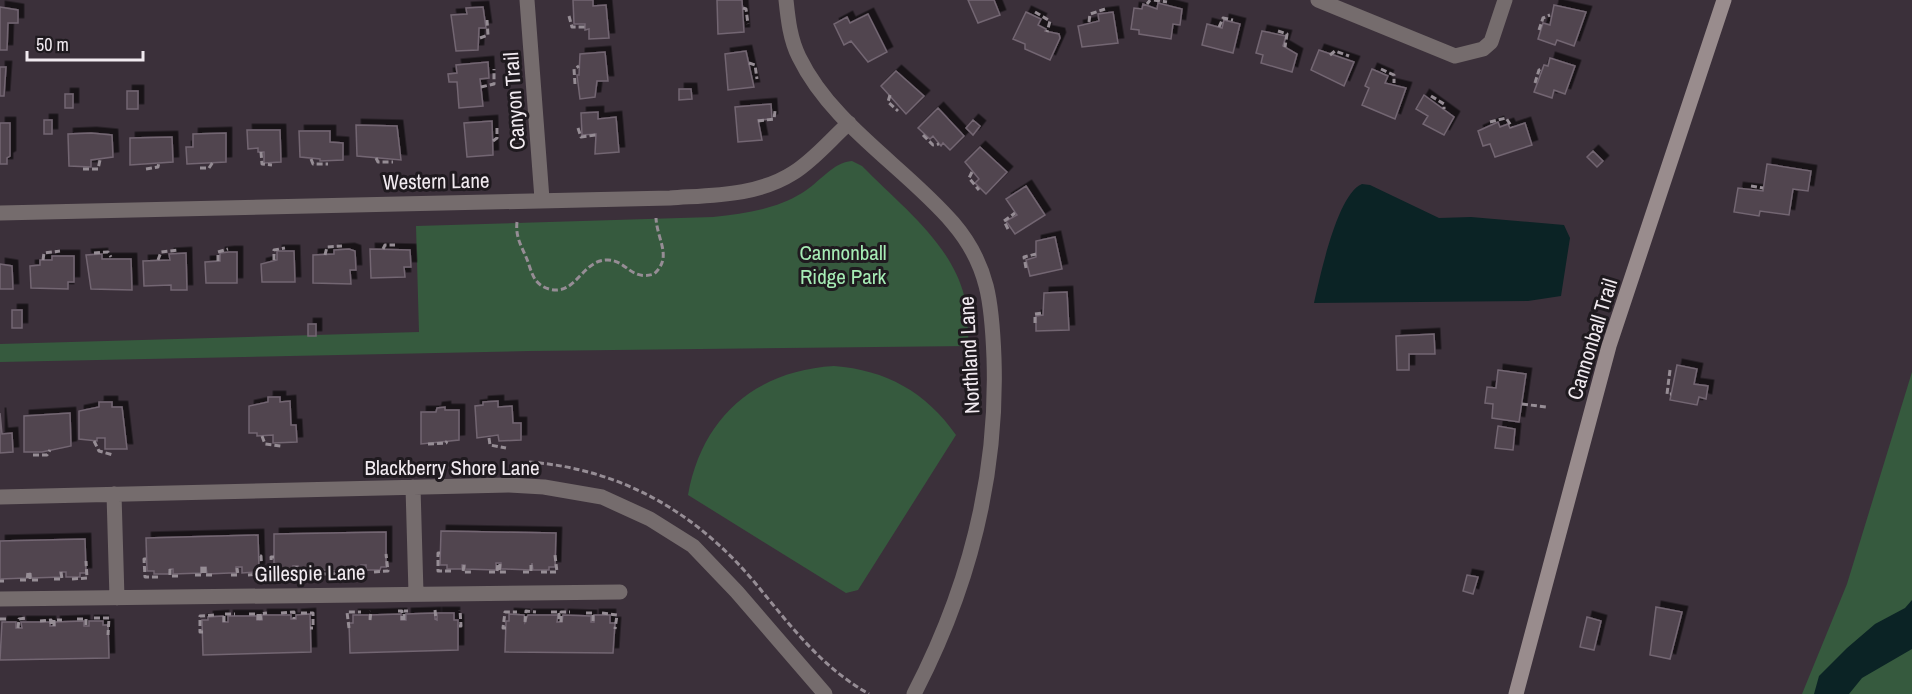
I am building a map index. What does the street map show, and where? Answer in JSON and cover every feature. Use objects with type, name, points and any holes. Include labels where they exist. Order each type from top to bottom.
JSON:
[{"type":"main road","name":"Cannonball Trail","points":[[1516,694],[1609,346],[1724,0]]},
{"type":"street","name":"Canyon Trail","points":[[527,0],[542,199]]},
{"type":"street","name":"Northland Lane","points":[[786,0],[790,29],[798,56],[812,80],[849,123],[952,222],[981,266],[991,305],[995,405],[989,478],[970,557],[951,613],[914,694]]},
{"type":"street","points":[[1318,0],[1455,56],[1471,53],[1491,42],[1505,0]]},
{"type":"street","name":"Western Lane","points":[[0,213],[542,199],[670,198],[746,192],[771,185],[795,172],[849,123]]},
{"type":"street","name":"Blackberry Shore Lane","points":[[0,497],[484,485],[544,487],[602,497],[650,519],[693,546],[737,592],[825,694]]},
{"type":"street","points":[[413,487],[416,593]]},
{"type":"street","points":[[114,494],[117,598]]},
{"type":"street","name":"Gillespie Lane","points":[[0,599],[620,592]]},
{"type":"path","points":[[1147,4],[1152,0],[1167,2]]},
{"type":"path","points":[[743,8],[746,9],[748,24]]},
{"type":"path","points":[[1089,22],[1090,14],[1105,9]]},
{"type":"path","points":[[1035,12],[1050,21],[1047,32]]},
{"type":"path","points":[[569,15],[572,27],[585,27]]},
{"type":"path","points":[[1539,30],[1543,18],[1550,15]]},
{"type":"path","points":[[1219,27],[1221,18],[1233,20]]},
{"type":"path","points":[[480,38],[488,35],[487,20]]},
{"type":"path","points":[[1278,31],[1287,34],[1285,47]]},
{"type":"path","points":[[1330,55],[1335,51],[1348,56]]},
{"type":"path","points":[[749,63],[755,64],[757,79]]},
{"type":"path","points":[[575,84],[574,69],[579,66]]},
{"type":"path","points":[[1535,83],[1539,70],[1543,68]]},
{"type":"path","points":[[481,87],[494,84],[494,69]]},
{"type":"path","points":[[1381,69],[1394,75],[1394,83]]},
{"type":"path","points":[[890,95],[888,102],[898,111]]},
{"type":"path","points":[[1431,96],[1444,104],[1444,109]]},
{"type":"path","points":[[758,122],[774,120],[775,111]]},
{"type":"path","points":[[1490,122],[1506,118],[1512,127]]},
{"type":"path","points":[[493,141],[497,138],[498,128]]},
{"type":"path","points":[[578,128],[581,136],[596,135]]},
{"type":"path","points":[[923,135],[933,145],[939,144]]},
{"type":"path","points":[[261,152],[262,164],[272,165]]},
{"type":"path","points":[[376,158],[378,162],[393,162]]},
{"type":"path","points":[[311,159],[313,164],[328,164]]},
{"type":"path","points":[[83,169],[98,169],[100,160]]},
{"type":"path","points":[[146,169],[158,167],[159,162]]},
{"type":"path","points":[[200,168],[209,168],[213,162]]},
{"type":"path","points":[[972,172],[969,178],[979,190]]},
{"type":"path","points":[[1751,186],[1763,188]]},
{"type":"path","points":[[1008,229],[1004,221],[1016,213]]},
{"type":"path","points":[[517,222],[517,237],[534,279],[541,286],[554,290],[570,286],[590,265],[604,260],[617,262],[631,273],[646,276],[654,274],[662,267],[664,253],[656,218]]},
{"type":"path","points":[[383,249],[385,245],[395,245]]},
{"type":"path","points":[[325,255],[327,247],[342,246]]},
{"type":"path","points":[[274,260],[274,250],[285,248]]},
{"type":"path","points":[[218,261],[218,252],[228,249]]},
{"type":"path","points":[[158,260],[161,252],[178,250]]},
{"type":"path","points":[[43,260],[44,253],[60,251]]},
{"type":"path","points":[[94,253],[110,252],[111,257]]},
{"type":"path","points":[[1026,268],[1024,257],[1036,254]]},
{"type":"path","points":[[1035,323],[1035,314],[1043,313]]},
{"type":"path","points":[[1670,370],[1667,394],[1671,394]]},
{"type":"path","points":[[1522,404],[1546,408]]},
{"type":"path","points":[[262,436],[265,444],[281,446]]},
{"type":"path","points":[[489,438],[490,445],[506,448]]},
{"type":"path","points":[[94,441],[99,451],[113,455]]},
{"type":"path","points":[[428,444],[446,443],[447,441]]},
{"type":"path","points":[[33,455],[47,455],[50,450]]},
{"type":"path","points":[[440,553],[438,553],[438,571],[454,571]]},
{"type":"path","points":[[374,572],[388,572],[386,554]]},
{"type":"path","points":[[541,572],[557,572],[555,555]]},
{"type":"path","points":[[248,575],[262,574],[261,556],[259,556]]},
{"type":"path","points":[[274,557],[271,557],[272,574],[287,573]]},
{"type":"path","points":[[146,559],[145,577],[160,577]]},
{"type":"path","points":[[72,579],[87,578],[86,561]]},
{"type":"path","points":[[489,572],[497,572],[499,562],[499,572],[506,572]]},
{"type":"path","points":[[523,572],[531,572],[531,563]]},
{"type":"path","points":[[355,573],[364,573],[363,565]]},
{"type":"path","points":[[464,565],[463,572],[472,572]]},
{"type":"path","points":[[296,566],[296,574],[305,574]]},
{"type":"path","points":[[322,574],[328,574],[330,566],[331,574],[339,573]]},
{"type":"path","points":[[195,575],[202,575],[203,567],[205,575],[214,575]]},
{"type":"path","points":[[231,575],[238,575],[237,568]]},
{"type":"path","points":[[170,569],[170,576],[179,576]]},
{"type":"path","points":[[54,579],[62,579],[61,572]]},
{"type":"path","points":[[20,580],[27,580],[29,573],[30,580],[39,580]]},
{"type":"path","points":[[428,610],[436,610],[436,620]]},
{"type":"path","points":[[453,610],[461,610],[461,626],[459,626]]},
{"type":"path","points":[[370,620],[369,611],[378,611]]},
{"type":"path","points":[[395,611],[402,611],[403,620],[404,611],[412,611]]},
{"type":"path","points":[[525,622],[526,611],[536,612]]},
{"type":"path","points":[[281,613],[294,612],[294,619]]},
{"type":"path","points":[[349,628],[347,612],[361,612]]},
{"type":"path","points":[[506,628],[503,628],[505,612],[517,612]]},
{"type":"path","points":[[551,612],[559,612],[560,622],[561,612],[570,612]]},
{"type":"path","points":[[249,614],[258,614],[259,620],[261,614],[267,613]]},
{"type":"path","points":[[301,613],[313,613],[313,628],[310,628]]},
{"type":"path","points":[[586,613],[593,613],[593,622]]},
{"type":"path","points":[[602,613],[617,615],[615,629]]},
{"type":"path","points":[[224,622],[224,614],[235,614]]},
{"type":"path","points":[[203,632],[200,632],[200,616],[215,615]]},
{"type":"path","points":[[18,628],[19,619],[27,618]]},
{"type":"path","points":[[94,618],[109,618],[108,635]]},
{"type":"path","points":[[0,619],[9,619]]},
{"type":"path","points":[[77,619],[86,619],[86,626]]},
{"type":"path","points":[[40,621],[51,620],[52,626],[54,620],[62,620]]},
{"type":"green space","name":"Cannonball Ridge Park","points":[[852,161],[862,166],[922,225],[948,258],[966,301],[969,346],[529,351],[0,362],[0,344],[419,332],[416,226],[713,217],[736,214],[770,207],[791,199],[839,165]]},
{"type":"green space","points":[[834,366],[871,372],[903,386],[932,407],[956,435],[858,590],[846,593],[688,495],[695,467],[706,443],[720,421],[737,403],[757,388],[780,377]]},
{"type":"green space","points":[[1912,372],[1912,694],[1802,694],[1847,584]]},
{"type":"shaded area","points":[[1362,184],[1370,185],[1439,218],[1471,217],[1564,225],[1570,238],[1561,296],[1528,301],[1314,303],[1337,219],[1353,191]]},
{"type":"shaded area","points":[[1912,600],[1912,649],[1862,678],[1849,694],[1814,694],[1819,676],[1847,648],[1875,624],[1905,608]]},
{"type":"building","points":[[573,0],[593,0],[593,6],[606,5],[609,38],[589,39],[589,29],[585,30],[585,24],[574,24]]},
{"type":"building","points":[[717,0],[742,0],[744,32],[718,34]]},
{"type":"building","points":[[968,0],[994,0],[1000,15],[978,23]]},
{"type":"building","points":[[1158,3],[1182,9],[1180,25],[1173,24],[1171,39],[1139,34],[1139,30],[1131,29],[1134,8],[1142,9],[1143,4],[1157,9]]},
{"type":"building","points":[[1554,5],[1586,12],[1574,46],[1557,40],[1555,45],[1538,39],[1543,23],[1550,25]]},
{"type":"building","points":[[0,7],[18,10],[18,23],[8,23],[7,50],[0,50]]},
{"type":"building","points":[[483,7],[486,28],[479,28],[478,50],[456,51],[451,15],[467,14],[466,8]]},
{"type":"building","points":[[1026,12],[1041,19],[1038,25],[1046,29],[1045,31],[1059,34],[1060,38],[1050,60],[1025,49],[1025,44],[1013,39]]},
{"type":"building","points":[[1113,12],[1118,43],[1082,47],[1078,26],[1099,21],[1098,14]]},
{"type":"building","points":[[868,14],[887,52],[868,62],[851,41],[844,45],[834,24],[847,17],[850,23]]},
{"type":"building","points":[[1224,20],[1240,24],[1233,53],[1202,45],[1207,24],[1222,28]]},
{"type":"building","points":[[1262,31],[1286,36],[1283,46],[1297,54],[1292,72],[1261,63],[1263,55],[1256,53]]},
{"type":"building","points":[[1319,50],[1354,62],[1344,86],[1311,70]]},
{"type":"building","points":[[746,51],[754,87],[728,90],[725,54]]},
{"type":"building","points":[[605,52],[608,81],[597,81],[595,97],[580,99],[577,75],[579,75],[580,54]]},
{"type":"building","points":[[1550,58],[1575,66],[1565,94],[1554,90],[1552,98],[1534,92],[1544,65],[1548,66]]},
{"type":"building","points":[[488,62],[489,78],[480,79],[483,106],[459,108],[457,82],[449,82],[448,74],[457,73],[456,65]]},
{"type":"building","points":[[0,67],[6,67],[4,96],[0,96]]},
{"type":"building","points":[[1372,69],[1388,76],[1385,83],[1406,88],[1395,119],[1362,105],[1369,88],[1365,86]]},
{"type":"building","points":[[896,71],[924,96],[906,114],[881,86]]},
{"type":"building","points":[[679,89],[691,89],[692,99],[679,100]]},
{"type":"building","points":[[127,91],[138,91],[138,109],[127,109]]},
{"type":"building","points":[[65,94],[73,94],[73,108],[65,108]]},
{"type":"building","points":[[1424,95],[1454,117],[1444,135],[1423,124],[1428,116],[1416,109]]},
{"type":"building","points":[[771,104],[772,119],[758,120],[762,140],[738,142],[735,107]]},
{"type":"building","points":[[938,108],[964,136],[950,150],[943,143],[941,146],[933,136],[930,139],[918,128]]},
{"type":"building","points":[[598,112],[598,119],[616,117],[619,152],[595,154],[596,134],[582,135],[581,113]]},
{"type":"building","points":[[44,120],[52,120],[52,134],[44,134]]},
{"type":"building","points":[[973,120],[980,126],[973,135],[966,128]]},
{"type":"building","points":[[492,121],[493,155],[467,157],[464,123]]},
{"type":"building","points":[[1498,122],[1500,127],[1508,124],[1510,128],[1525,123],[1532,145],[1495,157],[1490,144],[1483,146],[1478,131]]},
{"type":"building","points":[[0,123],[10,123],[10,156],[7,158],[7,164],[0,164]]},
{"type":"building","points":[[356,125],[397,126],[401,160],[357,156]]},
{"type":"building","points":[[247,130],[280,130],[281,162],[264,163],[264,152],[258,152],[258,148],[248,149]]},
{"type":"building","points":[[299,131],[330,131],[330,142],[343,143],[343,160],[320,161],[320,159],[300,157]]},
{"type":"building","points":[[226,133],[226,162],[187,164],[186,147],[193,147],[193,134]]},
{"type":"building","points":[[68,134],[112,135],[113,157],[91,160],[91,167],[69,166]]},
{"type":"building","points":[[172,137],[173,162],[130,165],[130,138]]},
{"type":"building","points":[[980,147],[1007,172],[986,194],[975,183],[979,179],[965,162]]},
{"type":"building","points":[[1593,151],[1603,161],[1597,167],[1587,157]]},
{"type":"building","points":[[1767,164],[1811,171],[1808,191],[1793,189],[1789,215],[1760,211],[1759,216],[1734,212],[1738,188],[1763,191]]},
{"type":"building","points":[[1026,186],[1045,215],[1015,234],[1006,221],[1017,215],[1006,199]]},
{"type":"building","points":[[1055,237],[1062,269],[1030,276],[1026,260],[1036,257],[1036,241]]},
{"type":"building","points":[[370,249],[410,250],[411,267],[404,267],[405,277],[371,278]]},
{"type":"building","points":[[334,250],[355,251],[356,270],[350,270],[351,284],[313,283],[313,255],[334,254]]},
{"type":"building","points":[[277,251],[294,251],[295,282],[262,282],[261,264],[277,260]]},
{"type":"building","points":[[237,252],[237,283],[206,283],[205,262],[220,261],[220,253]]},
{"type":"building","points":[[186,253],[187,290],[171,290],[171,285],[144,286],[143,261],[170,260],[169,254]]},
{"type":"building","points":[[102,254],[102,259],[131,259],[132,290],[91,289],[86,255]]},
{"type":"building","points":[[52,256],[74,256],[74,282],[68,282],[68,289],[31,288],[30,266],[40,265],[40,260],[52,260]]},
{"type":"building","points":[[0,264],[12,266],[13,289],[0,289]]},
{"type":"building","points":[[1067,292],[1069,330],[1036,331],[1036,316],[1043,315],[1044,293]]},
{"type":"building","points":[[12,310],[22,310],[22,328],[12,328]]},
{"type":"building","points":[[308,324],[316,324],[316,336],[308,336]]},
{"type":"building","points":[[1434,334],[1435,354],[1409,354],[1409,370],[1397,370],[1396,336]]},
{"type":"building","points":[[1677,365],[1697,369],[1694,384],[1708,386],[1706,399],[1699,397],[1697,405],[1670,400]]},
{"type":"building","points":[[1498,370],[1526,374],[1519,422],[1492,418],[1493,404],[1485,403],[1487,387],[1496,388]]},
{"type":"building","points":[[268,397],[280,397],[280,402],[290,401],[291,425],[296,425],[297,442],[273,443],[273,435],[257,436],[257,433],[249,433],[249,406],[268,402]]},
{"type":"building","points":[[498,401],[498,407],[512,406],[513,423],[521,423],[521,440],[499,441],[498,435],[477,438],[475,406],[483,405],[483,402]]},
{"type":"building","points":[[99,402],[112,402],[112,407],[122,407],[127,449],[105,449],[105,438],[97,438],[97,441],[79,439],[79,411],[99,407]]},
{"type":"building","points":[[445,407],[445,410],[459,410],[459,440],[421,444],[421,412],[436,412],[437,408]]},
{"type":"building","points":[[0,413],[2,434],[12,433],[13,452],[0,453]]},
{"type":"building","points":[[70,413],[71,446],[42,452],[24,452],[24,416]]},
{"type":"building","points":[[1498,426],[1515,429],[1513,450],[1495,448]]},
{"type":"building","points":[[441,531],[556,533],[555,567],[549,567],[549,570],[533,570],[532,563],[531,570],[501,569],[501,563],[496,563],[496,570],[465,569],[465,565],[462,565],[462,569],[447,569],[447,565],[440,565]]},
{"type":"building","points":[[386,532],[386,567],[381,567],[380,570],[366,570],[366,565],[361,565],[361,570],[332,571],[332,566],[327,566],[327,570],[298,571],[298,566],[293,566],[293,571],[279,571],[279,567],[274,567],[274,534]]},
{"type":"building","points":[[258,535],[259,569],[256,569],[256,572],[242,573],[242,567],[236,567],[236,573],[207,574],[206,567],[201,567],[201,573],[173,574],[173,569],[170,569],[169,574],[154,574],[154,571],[147,571],[146,538]]},
{"type":"building","points":[[85,539],[86,573],[80,573],[80,577],[66,577],[66,572],[60,572],[61,577],[32,578],[30,573],[27,574],[27,578],[0,579],[0,541]]},
{"type":"building","points":[[1467,575],[1478,577],[1473,594],[1463,591]]},
{"type":"building","points":[[1656,607],[1682,612],[1670,659],[1650,655]]},
{"type":"building","points":[[435,613],[437,620],[437,613],[454,613],[454,620],[458,620],[458,650],[350,653],[349,623],[353,623],[353,615],[369,615],[370,620],[370,615],[401,614],[401,620],[406,620],[406,614]]},
{"type":"building","points":[[310,614],[311,652],[203,655],[202,620],[208,620],[208,617],[223,616],[223,622],[228,622],[228,616],[257,616],[257,620],[262,620],[262,615],[291,615],[291,619],[296,619],[296,615]]},
{"type":"building","points":[[509,614],[524,615],[525,622],[528,615],[558,615],[557,622],[562,622],[563,615],[591,616],[591,622],[594,622],[594,615],[610,615],[610,623],[615,623],[613,653],[505,652],[506,621],[509,621]]},
{"type":"building","points":[[1587,617],[1601,621],[1594,650],[1580,647]]},
{"type":"building","points":[[84,621],[84,626],[89,626],[89,621],[103,621],[103,625],[108,625],[109,658],[0,660],[2,622],[16,622],[16,628],[22,628],[21,622],[50,622],[50,626],[55,626],[55,622]]}]
